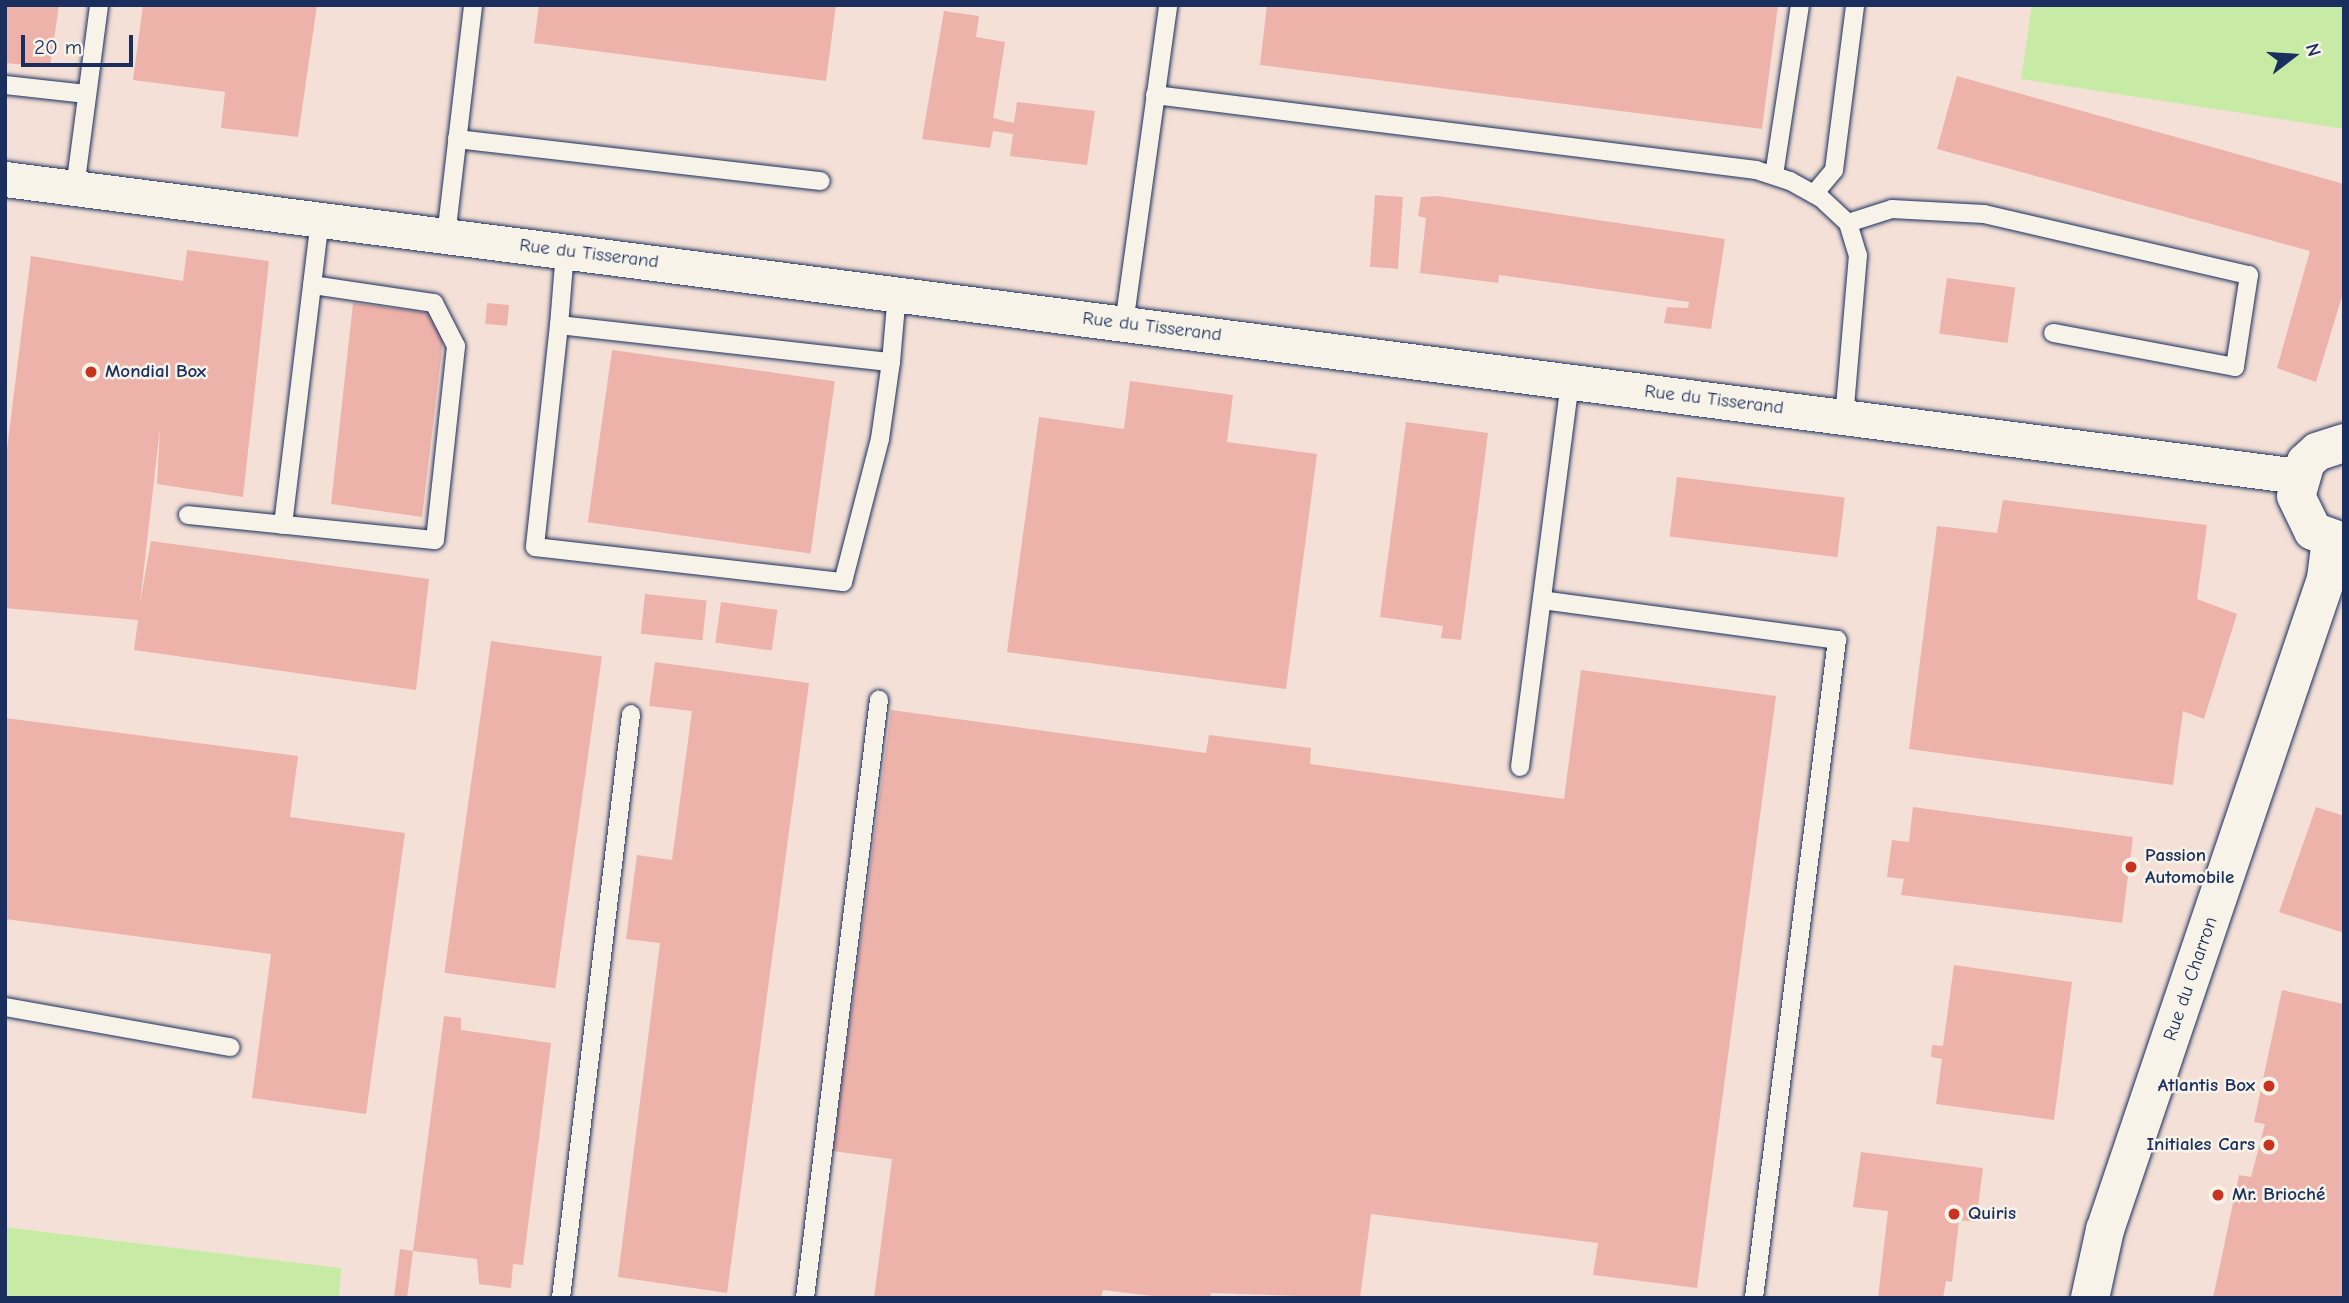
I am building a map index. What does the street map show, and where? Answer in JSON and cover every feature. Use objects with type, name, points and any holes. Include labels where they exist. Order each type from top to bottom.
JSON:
[{"type":"street","name":"Rue du Tisserand","points":[[5,179],[2298,476]]},
{"type":"street","points":[[2337,541],[2313,531],[2301,515],[2298,476],[2317,452],[2344,443]]},
{"type":"street","name":"Rue du Charron","points":[[2090,1298],[2105,1230],[2337,541]]},
{"type":"lane","points":[[75,188],[99,5]]},
{"type":"lane","points":[[446,236],[473,5]]},
{"type":"lane","points":[[1124,324],[1168,5]]},
{"type":"lane","points":[[1774,176],[1800,5]]},
{"type":"lane","points":[[1814,194],[1834,170],[1855,5]]},
{"type":"lane","points":[[5,85],[87,94]]},
{"type":"lane","points":[[1155,95],[1774,176],[1814,194],[1848,223],[1858,255],[1859,287],[1844,417]]},
{"type":"lane","points":[[457,139],[821,181]]},
{"type":"lane","points":[[1848,223],[1892,209],[1984,214],[2249,275],[2235,367],[2053,333]]},
{"type":"lane","points":[[283,525],[320,220]]},
{"type":"lane","points":[[565,251],[535,547],[843,582],[880,439],[897,294]]},
{"type":"lane","points":[[188,515],[435,540],[456,346],[434,303],[312,285]]},
{"type":"lane","points":[[559,325],[891,362]]},
{"type":"lane","points":[[1520,767],[1570,382]]},
{"type":"lane","points":[[1542,600],[1837,640],[1755,1298]]},
{"type":"lane","points":[[805,1298],[879,700]]},
{"type":"lane","points":[[561,1298],[631,714]]},
{"type":"lane","points":[[5,1007],[230,1047]]},
{"type":"shaded area","points":[[5,5],[2344,5],[2344,1298],[339,1298],[340,1268],[5,1227]]},
{"type":"green space","points":[[2032,5],[2344,5],[2344,129],[2021,79]]},
{"type":"green space","points":[[5,1227],[341,1268],[339,1298],[5,1298]]},
{"type":"building","points":[[5,5],[59,5],[50,67],[5,63]]},
{"type":"building","points":[[143,5],[317,5],[298,137],[221,128],[225,92],[133,80]]},
{"type":"building","points":[[539,5],[836,5],[826,81],[534,43]]},
{"type":"building","points":[[1267,5],[1778,5],[1762,129],[1260,65]]},
{"type":"building","points":[[944,11],[979,16],[976,37],[1005,42],[993,118],[1014,123],[1017,102],[1095,111],[1087,165],[1010,156],[1013,134],[993,131],[990,148],[922,139]]},
{"type":"building","points":[[1957,76],[2344,184],[2344,290],[2316,382],[2277,368],[2310,251],[1937,149]]},
{"type":"building","points":[[1375,195],[1403,197],[1398,269],[1370,267]]},
{"type":"building","points":[[1438,196],[1725,239],[1711,329],[1664,323],[1667,307],[1688,308],[1689,302],[1499,275],[1498,283],[1420,273],[1426,218],[1418,216],[1421,197]]},
{"type":"building","points":[[187,250],[269,261],[243,497],[157,484],[160,428],[140,603],[151,541],[429,579],[416,690],[134,650],[138,620],[5,608],[5,465],[31,256],[183,281]]},
{"type":"building","points":[[1947,278],[2015,288],[2008,343],[1939,333]]},
{"type":"building","points":[[353,303],[430,313],[443,341],[422,517],[331,504]]},
{"type":"building","points":[[487,303],[509,305],[507,326],[485,324]]},
{"type":"building","points":[[612,350],[835,381],[811,554],[588,522]]},
{"type":"building","points":[[1130,381],[1233,395],[1227,442],[1317,454],[1286,689],[1007,652],[1039,417],[1124,429]]},
{"type":"building","points":[[1406,422],[1488,433],[1461,640],[1441,638],[1443,626],[1380,617]]},
{"type":"building","points":[[1677,477],[1845,498],[1837,557],[1670,537]]},
{"type":"building","points":[[2003,500],[2207,525],[2197,599],[2237,614],[2204,719],[2183,711],[2173,785],[1909,749],[1937,526],[1997,533]]},
{"type":"building","points":[[645,594],[707,600],[702,640],[641,634]]},
{"type":"building","points":[[721,602],[777,610],[772,651],[715,643]]},
{"type":"building","points":[[491,641],[602,657],[555,988],[444,973]]},
{"type":"building","points":[[655,662],[809,683],[727,1293],[618,1277],[660,943],[626,939],[637,855],[672,860],[692,711],[649,706]]},
{"type":"building","points":[[1581,670],[1776,696],[1697,1288],[1593,1275],[1598,1243],[1371,1214],[1360,1298],[1211,1293],[1210,1298],[1168,1298],[1103,1290],[1101,1298],[874,1298],[892,1159],[833,1151],[891,710],[1206,753],[1209,735],[1311,748],[1310,764],[1564,799]]},
{"type":"building","points":[[5,718],[298,756],[290,817],[405,833],[366,1114],[252,1098],[271,954],[5,919]]},
{"type":"building","points":[[1913,807],[2133,837],[2122,923],[1901,895],[1904,879],[1887,877],[1892,840],[1909,842]]},
{"type":"building","points":[[2316,807],[2344,816],[2344,933],[2279,912]]},
{"type":"building","points":[[1954,965],[2072,982],[2054,1120],[1936,1104],[1942,1059],[1931,1057],[1932,1045],[1943,1046]]},
{"type":"building","points":[[2282,990],[2344,1004],[2344,1298],[2213,1298],[2239,1175],[2251,1177],[2265,1124],[2254,1122]]},
{"type":"building","points":[[444,1016],[461,1018],[461,1030],[551,1043],[523,1265],[513,1264],[511,1288],[479,1284],[477,1259],[413,1251]]},
{"type":"building","points":[[1861,1152],[1983,1168],[1976,1222],[1959,1220],[1952,1282],[1946,1281],[1943,1298],[1878,1298],[1888,1211],[1853,1207]]},
{"type":"building","points":[[400,1249],[413,1251],[407,1298],[394,1298]]},
{"type":"place","name":"Mondial Box","points":[[91,372]]},
{"type":"place","name":"Passion Automobile","points":[[2131,867]]},
{"type":"place","name":"Atlantis Box","points":[[2269,1086]]},
{"type":"place","name":"Initiales Cars","points":[[2269,1145]]},
{"type":"place","name":"Mr. Brioché","points":[[2218,1195]]},
{"type":"place","name":"Quiris","points":[[1954,1214]]}]
